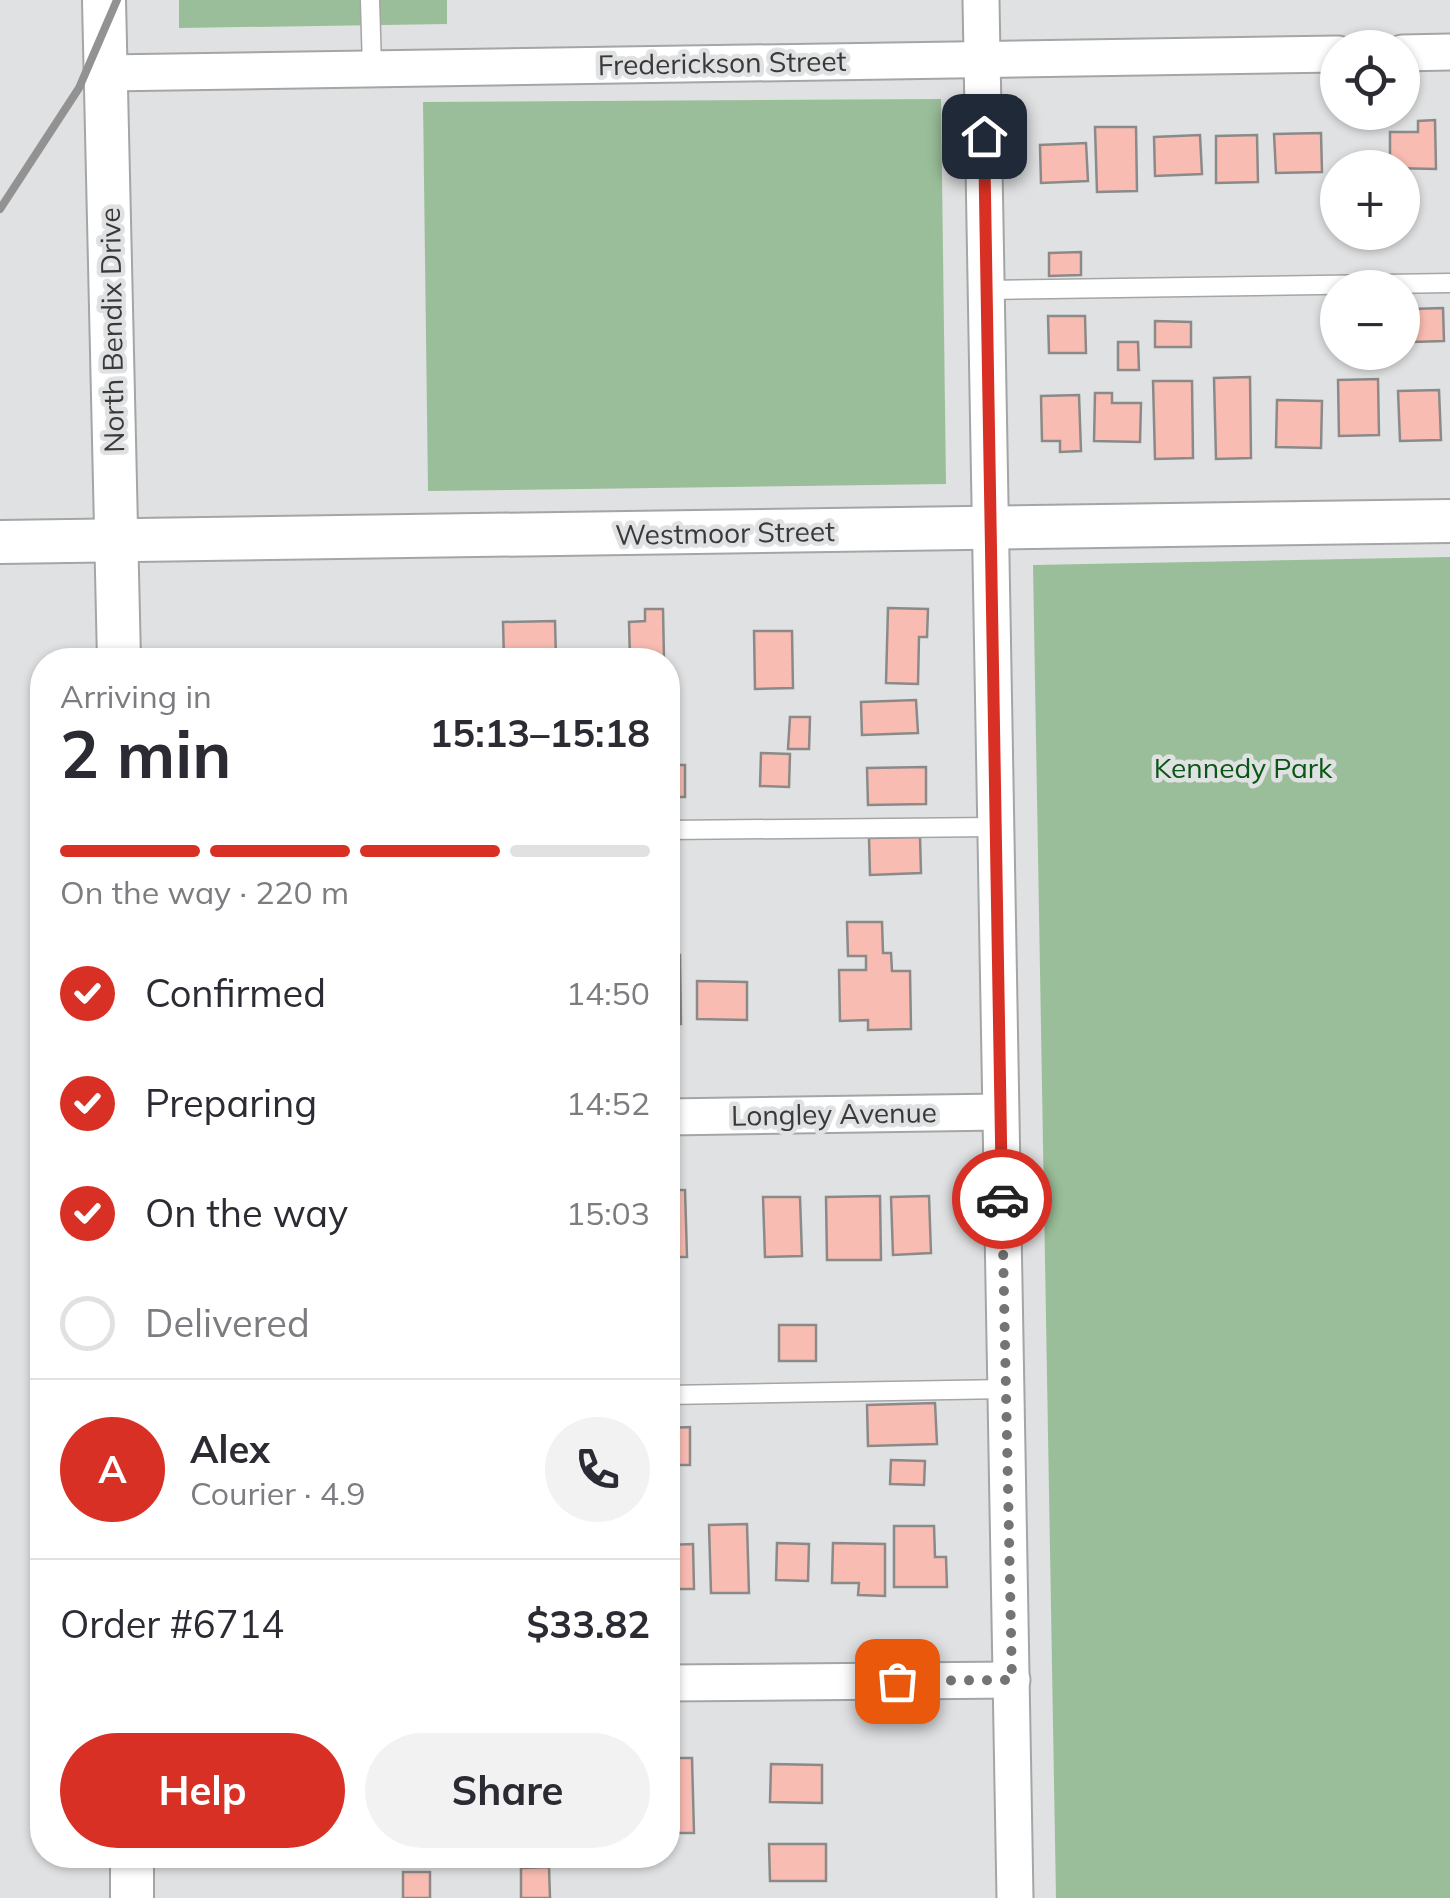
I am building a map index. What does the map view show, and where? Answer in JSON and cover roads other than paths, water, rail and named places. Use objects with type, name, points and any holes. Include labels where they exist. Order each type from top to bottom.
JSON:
[{"type":"street","name":"North Bendix Drive","points":[[104,0],[118,648]]},
{"type":"street","points":[[981,0],[1015,1898]]},
{"type":"street","points":[[1420,53],[1450,52]]},
{"type":"street","name":"Frederickson Street","points":[[106,73],[1320,54]]},
{"type":"street","name":"Westmoor Street","points":[[0,542],[1450,521]]},
{"type":"street","name":"Longley Avenue","points":[[680,1117],[1000,1112]]},
{"type":"street","points":[[680,1684],[1012,1680]]},
{"type":"street","points":[[132,1868],[132,1898]]},
{"type":"lane","points":[[370,0],[372,68]]},
{"type":"lane","points":[[987,290],[1450,283]]},
{"type":"lane","points":[[680,830],[994,827]]},
{"type":"lane","points":[[680,1394],[1007,1389]]},
{"type":"railway","points":[[0,209],[79,88],[117,0]]},
{"type":"park label","name":"Kennedy Park","points":[[1243,768]]}]
